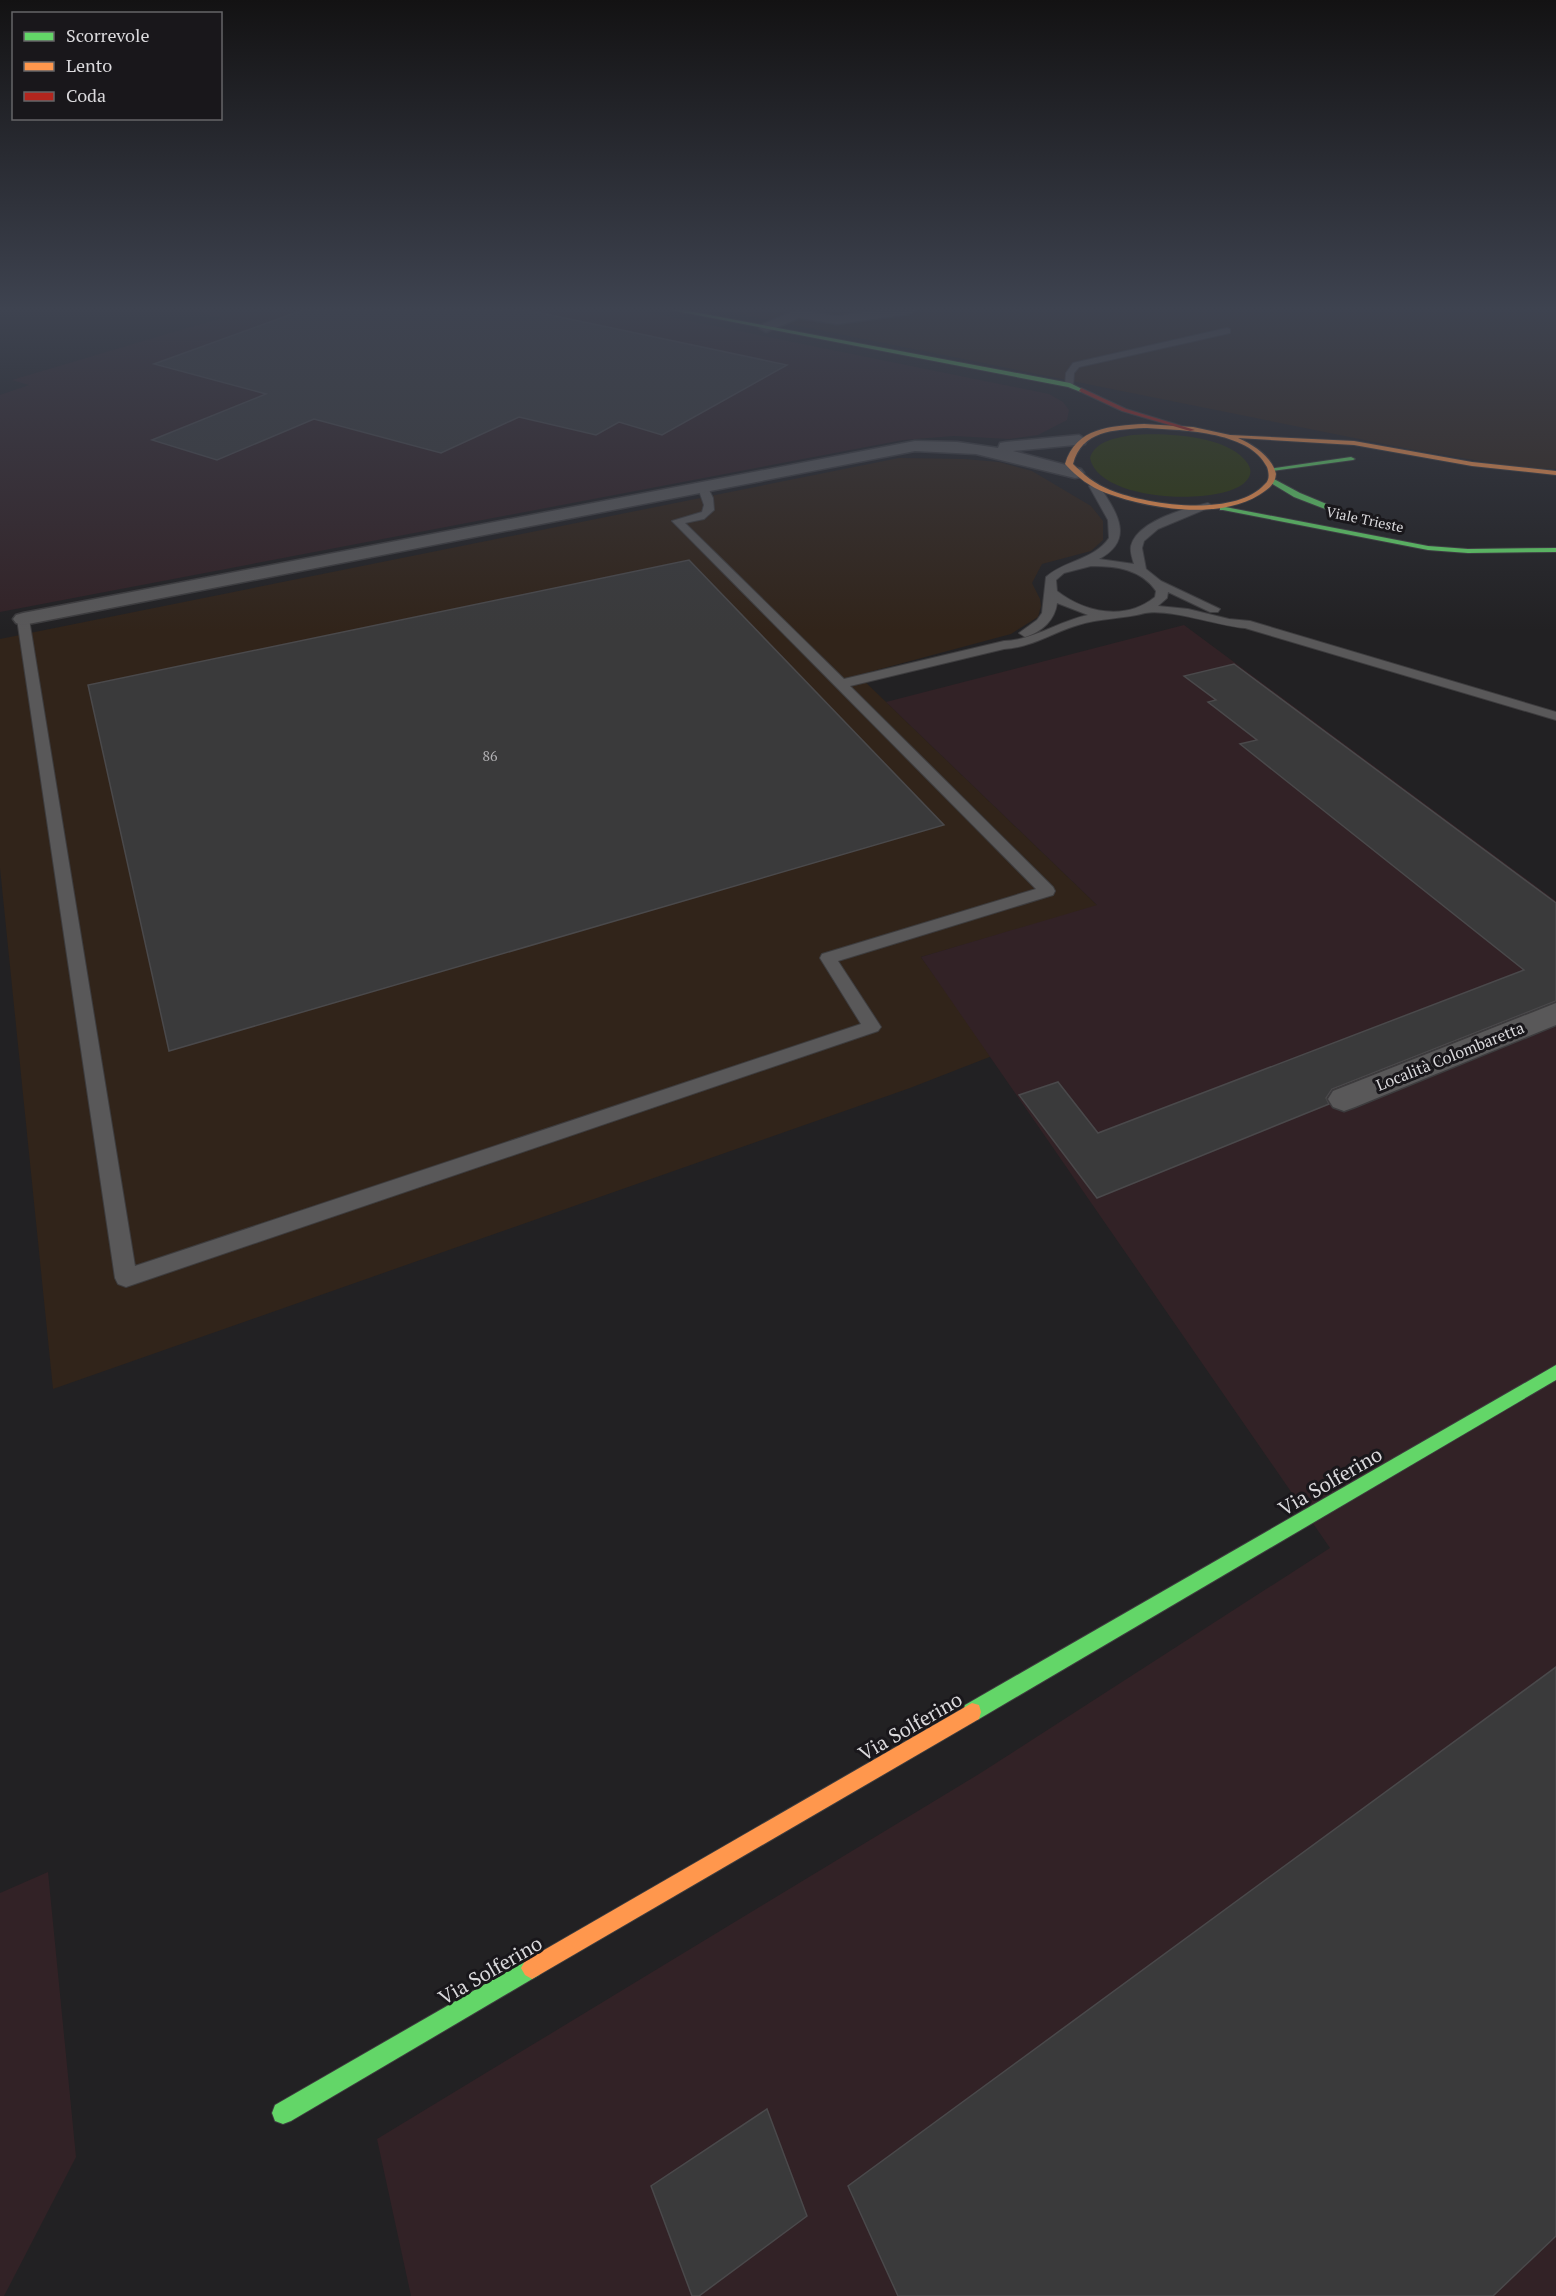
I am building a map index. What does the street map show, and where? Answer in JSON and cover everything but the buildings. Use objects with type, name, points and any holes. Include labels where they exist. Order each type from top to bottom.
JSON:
[{"type":"main road","name":"Viale Trieste","points":[[1148,417],[1227,438],[1257,452],[1267,461],[1272,475],[1298,495],[1375,524],[1517,550]]},
{"type":"main road","points":[[1076,473],[1069,464],[1068,457],[1070,450],[1082,439],[1088,419]]},
{"type":"main road","name":"Viale Trieste","points":[[1082,439],[1101,432],[1133,427],[1192,430]]},
{"type":"main road","points":[[1208,433],[1354,443],[1472,464],[1556,473]]},
{"type":"main road","points":[[1272,475],[1336,459],[1395,459],[1489,475],[1556,481]]},
{"type":"main road","name":"Viale Trieste","points":[[1076,473],[1094,486],[1141,501],[1176,506],[1208,506],[1262,514],[1428,548],[1468,551],[1556,550]]},
{"type":"main road","name":"Viale Trieste","points":[[1208,506],[1257,494],[1272,475]]},
{"type":"main road","name":"Via Solferino","points":[[283,2113],[1556,1372]]},
{"type":"street","points":[[982,449],[1082,439]]},
{"type":"street","points":[[23,619],[915,446],[982,449],[1076,473]]},
{"type":"street","name":"Località Colombaretta","points":[[1344,1099],[1556,1012]]},
{"type":"lane","points":[[1004,645],[1012,638],[1032,630],[1047,618],[1051,609],[1051,592],[1048,585],[1054,574],[1061,569],[1101,555],[1115,539],[1118,531],[1113,513],[1094,486]]},
{"type":"lane","points":[[23,619],[126,1278],[872,1027],[828,958],[1047,891],[678,521],[703,516],[708,512],[710,501],[703,488]]},
{"type":"lane","points":[[1142,572],[1136,548],[1142,534],[1166,520],[1208,506]]},
{"type":"lane","points":[[1082,563],[1119,565],[1142,572],[1159,584],[1246,624],[1556,716]]},
{"type":"lane","points":[[1147,609],[1161,598],[1162,591],[1159,584]]},
{"type":"lane","points":[[1051,592],[1064,603],[1075,608],[1113,614]]},
{"type":"lane","points":[[841,684],[1004,645],[1022,644],[1074,622],[1113,614],[1147,609],[1188,613],[1229,623],[1246,624]]},
{"type":"shaded area","points":[[0,417],[1068,417],[1067,420],[1038,435],[1009,439],[954,436],[903,440],[0,612]]},
{"type":"shaded area","points":[[1251,417],[1556,417],[1556,469],[1521,468],[1409,449]]},
{"type":"shaded area","points":[[899,458],[999,462],[1032,471],[1091,506],[1103,521],[1103,540],[1091,551],[1042,564],[1032,583],[1040,599],[1038,617],[1011,634],[858,675],[1098,906],[921,957],[992,1056],[910,1088],[53,1389],[0,868],[0,639]]},
{"type":"shaded area","points":[[1184,625],[1556,901],[1556,2296],[411,2296],[377,2139],[979,1774],[1330,1548],[921,957],[1097,905],[886,702]]},
{"type":"shaded area","points":[[48,1872],[76,2157],[4,2296],[0,2296],[0,1893]]},
{"type":"green space","points":[[1132,435],[1177,435],[1211,441],[1239,454],[1248,464],[1250,475],[1243,484],[1228,491],[1208,495],[1184,497],[1134,491],[1113,483],[1098,472],[1090,458],[1101,444]]},
{"type":"traffic: fast","points":[[1272,469],[1351,459]]},
{"type":"traffic: fast","points":[[1272,480],[1297,495],[1354,517]]},
{"type":"traffic: fast","points":[[1223,508],[1428,548],[1468,551],[1556,550]]},
{"type":"traffic: fast","points":[[972,1712],[1556,1372]]},
{"type":"traffic: fast","points":[[283,2113],[532,1968]]},
{"type":"traffic: slow","points":[[1144,426],[1193,429],[1227,436],[1242,442],[1267,462],[1272,471],[1271,481],[1267,487],[1249,498],[1224,505],[1165,506],[1134,500],[1107,491],[1084,479],[1069,464],[1072,452],[1087,437],[1109,430],[1144,426]]},
{"type":"traffic: slow","points":[[1233,436],[1354,443],[1472,464],[1556,473]]},
{"type":"traffic: slow","points":[[532,1968],[972,1712]]},
{"type":"traffic: jam","points":[[1148,417],[1192,430]]}]
